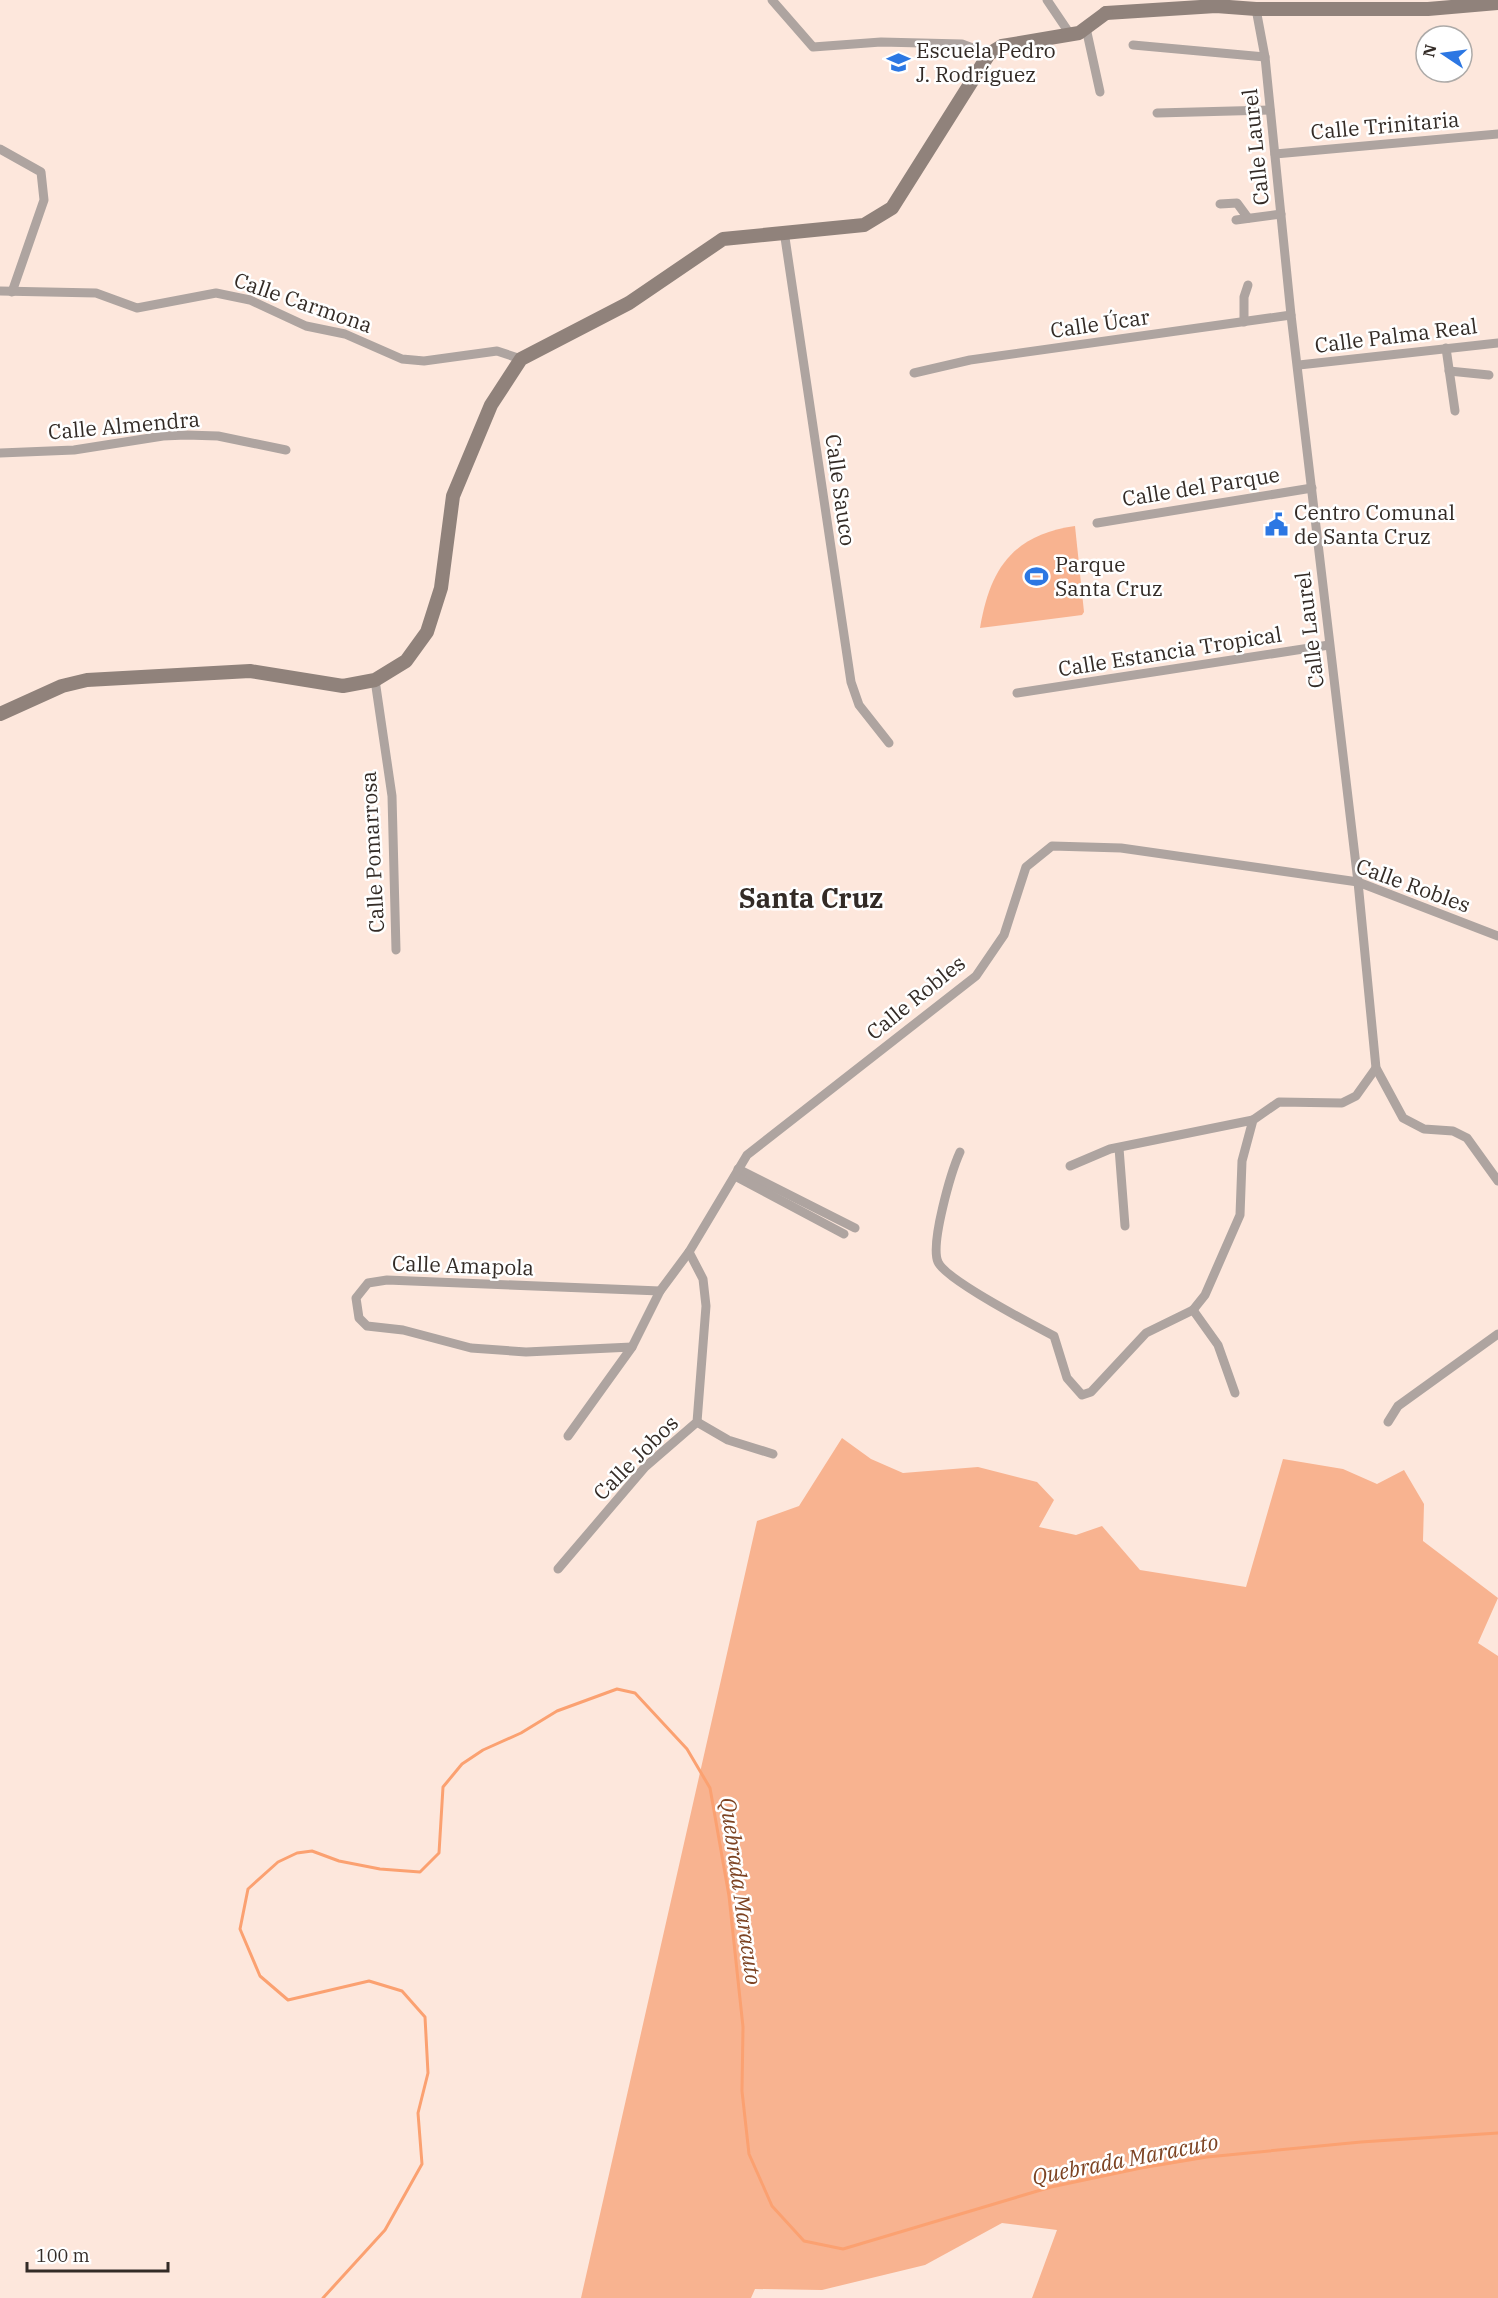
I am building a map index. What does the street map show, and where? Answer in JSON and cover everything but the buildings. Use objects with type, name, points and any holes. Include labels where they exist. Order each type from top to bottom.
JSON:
[{"type":"street","points":[[772,0],[813,47],[881,42],[962,44],[989,54]]},
{"type":"street","points":[[1047,0],[1070,34]]},
{"type":"street","points":[[0,714],[62,686],[87,680],[250,671],[343,686],[375,680],[406,661],[427,632],[441,588],[453,496],[491,405],[521,359],[629,303],[723,239],[784,231],[864,225],[892,208],[989,54],[1002,46],[1070,34],[1086,28],[1104,7],[1428,9],[1498,3]]},
{"type":"street","name":"Calle Laurel","points":[[1256,9],[1264,57],[1329,645],[1358,882],[1376,1068]]},
{"type":"street","points":[[1086,28],[1100,92]]},
{"type":"street","points":[[1133,45],[1264,57]]},
{"type":"street","points":[[1157,113],[1270,110]]},
{"type":"street","name":"Calle Trinitaria","points":[[1275,154],[1498,134]]},
{"type":"street","points":[[0,149],[41,172],[44,200],[12,291]]},
{"type":"street","points":[[1220,204],[1237,203],[1248,218]]},
{"type":"street","points":[[1236,220],[1281,214]]},
{"type":"street","name":"Calle Sauco","points":[[784,231],[850,682],[859,705],[890,743]]},
{"type":"street","points":[[1244,322],[1244,297],[1248,285]]},
{"type":"street","name":"Calle Carmona","points":[[0,291],[96,293],[137,308],[216,293],[250,300],[306,326],[345,334],[402,359],[424,361],[497,351],[521,359]]},
{"type":"street","name":"Calle Úcar","points":[[914,373],[970,360],[1292,315]]},
{"type":"street","name":"Calle Palma Real","points":[[1299,365],[1498,342]]},
{"type":"street","points":[[1446,348],[1455,411]]},
{"type":"street","points":[[1449,371],[1488,375]]},
{"type":"street","name":"Calle Almendra","points":[[0,453],[74,450],[163,436],[186,435],[218,436],[286,450]]},
{"type":"street","name":"Calle del Parque","points":[[1097,523],[1312,488]]},
{"type":"street","name":"Calle Estancia Tropical","points":[[1017,693],[1329,645]]},
{"type":"street","name":"Calle Pomarrosa","points":[[375,680],[392,796],[396,950]]},
{"type":"street","name":"Calle Robles","points":[[568,1437],[632,1347],[660,1291],[689,1252],[747,1155],[976,976],[1004,935],[1026,867],[1053,846],[1122,848],[1358,882],[1498,936]]},
{"type":"street","points":[[1070,1166],[1119,1148],[1253,1120],[1279,1102],[1342,1103],[1356,1096],[1376,1068],[1404,1118],[1424,1129],[1453,1131],[1467,1138],[1498,1181]]},
{"type":"street","points":[[960,1152],[950,1175],[934,1250],[939,1265],[987,1300],[1054,1336],[1067,1378],[1082,1395],[1090,1392],[1146,1333],[1193,1310],[1205,1295],[1240,1215],[1242,1161],[1253,1120]]},
{"type":"street","points":[[1119,1148],[1125,1226]]},
{"type":"street","points":[[736,1172],[855,1228]]},
{"type":"street","points":[[736,1172],[844,1234]]},
{"type":"street","name":"Calle Jobos","points":[[558,1569],[645,1467],[697,1422],[706,1306],[703,1279],[689,1252]]},
{"type":"street","name":"Calle Amapola","points":[[632,1347],[526,1352],[471,1348],[403,1330],[367,1326],[359,1318],[356,1298],[368,1283],[387,1280],[660,1291]]},
{"type":"street","points":[[1193,1310],[1218,1345],[1235,1393]]},
{"type":"street","points":[[1388,1422],[1398,1407],[1498,1334]]},
{"type":"street","points":[[697,1422],[728,1440],[773,1454]]},
{"type":"shaded area","name":"Parque Santa Cruz","points":[[1075,526],[1084,612],[1082,615],[980,628],[990,588],[1008,558],[1020,546],[1035,537]]},
{"type":"shaded area","points":[[842,1438],[871,1459],[903,1473],[978,1467],[1037,1482],[1054,1500],[1039,1527],[1076,1535],[1102,1526],[1140,1570],[1246,1587],[1283,1459],[1343,1469],[1377,1484],[1404,1470],[1424,1504],[1423,1541],[1498,1598],[1478,1643],[1498,1656],[1498,2298],[1032,2298],[1057,2230],[1002,2223],[925,2265],[822,2290],[755,2289],[751,2298],[581,2298],[757,1521],[799,1506]]},
{"type":"waterway","name":"Quebrada Maracuto","points":[[323,2298],[385,2230],[422,2164],[418,2113],[428,2073],[425,2017],[402,1991],[369,1981],[288,2000],[260,1976],[240,1929],[248,1889],[278,1862],[297,1853],[312,1851],[339,1861],[380,1869],[420,1872],[439,1853],[443,1787],[462,1764],[483,1750],[521,1733],[557,1711],[617,1689],[635,1693],[687,1749],[710,1788],[729,1896],[743,2027],[742,2091],[749,2154],[772,2206],[804,2241],[843,2249],[1051,2187],[1207,2157],[1361,2142],[1498,2133]]},
{"type":"place","name":"Escuela Pedro J. Rodríguez","points":[[898,63]]},
{"type":"place","name":"Centro Comunal de Santa Cruz","points":[[1276,525]]},
{"type":"place","name":"Parque Santa Cruz","points":[[1037,577]]},
{"type":"district","name":"Santa Cruz","points":[[811,899]]}]
